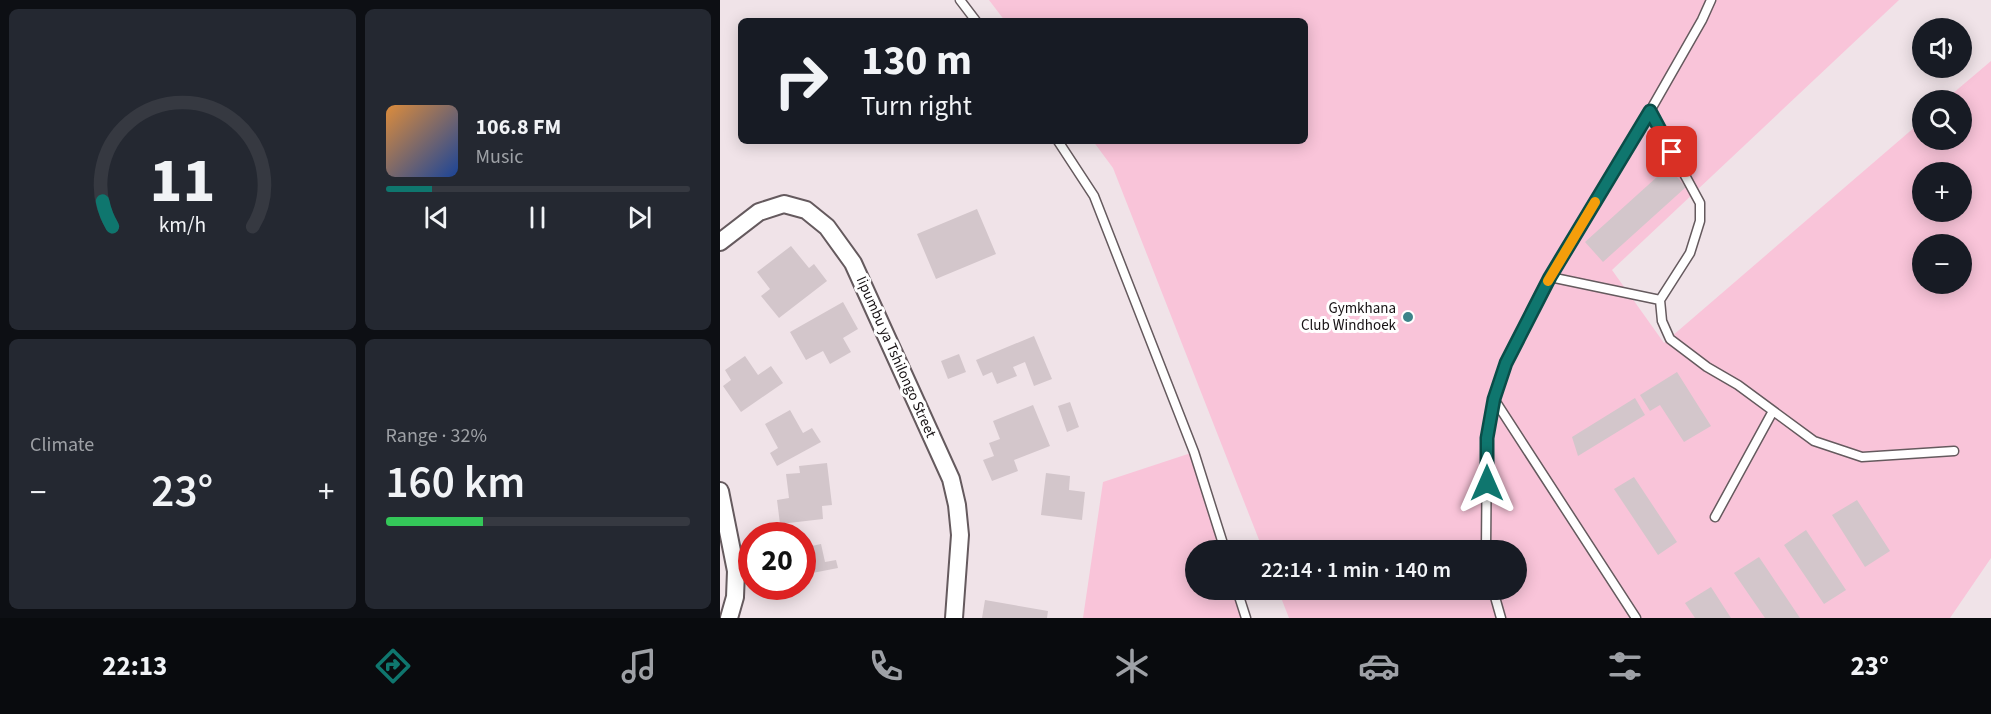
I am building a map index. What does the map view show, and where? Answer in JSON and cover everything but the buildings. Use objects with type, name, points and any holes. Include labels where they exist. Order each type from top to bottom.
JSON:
[{"type":"street","name":"Iipumbu ya Tshilongo Street","points":[[720,242],[759,212],[784,204],[806,210],[827,227],[853,263],[951,479],[960,535],[954,618]]},
{"type":"street","points":[[720,491],[736,571],[735,597],[729,618]]},
{"type":"lane","points":[[960,0],[974,18]]},
{"type":"lane","points":[[1486,540],[1487,438],[1494,399],[1506,363],[1550,277],[1650,111],[1711,0]]},
{"type":"lane","points":[[1650,111],[1700,203],[1700,221],[1690,253],[1660,300],[1662,321],[1670,339],[1814,441],[1862,457],[1954,451]]},
{"type":"lane","points":[[1060,144],[1094,196],[1194,452],[1222,540]]},
{"type":"lane","points":[[1550,277],[1660,300]]},
{"type":"lane","points":[[1494,399],[1636,618]]},
{"type":"lane","points":[[1716,517],[1773,411]]},
{"type":"lane","points":[[1240,600],[1246,618]]},
{"type":"lane","points":[[1495,600],[1499,618]]},
{"type":"shaded area","name":"Gymkhana Club Windhoek","points":[[989,0],[1899,0],[1612,270],[1664,343],[1912,129],[1912,150],[1972,150],[1972,90],[1957,90],[1991,61],[1991,558],[1950,618],[1289,618],[1282,600],[1527,600],[1527,540],[1259,540],[1113,168],[1095,144],[1308,144],[1308,18],[1003,18]]},
{"type":"shaded area","points":[[1194,452],[1222,540],[1185,540],[1185,600],[1240,600],[1246,618],[1083,618],[1103,482]]},
{"type":"slow traffic","points":[[1548,281],[1595,202]]},
{"type":"place","name":"Gymkhana Club Windhoek","points":[[1408,317]]},
{"type":"route","points":[[1487,483],[1487,438],[1494,399],[1506,363],[1550,277],[1650,111],[1672,152]]}]
